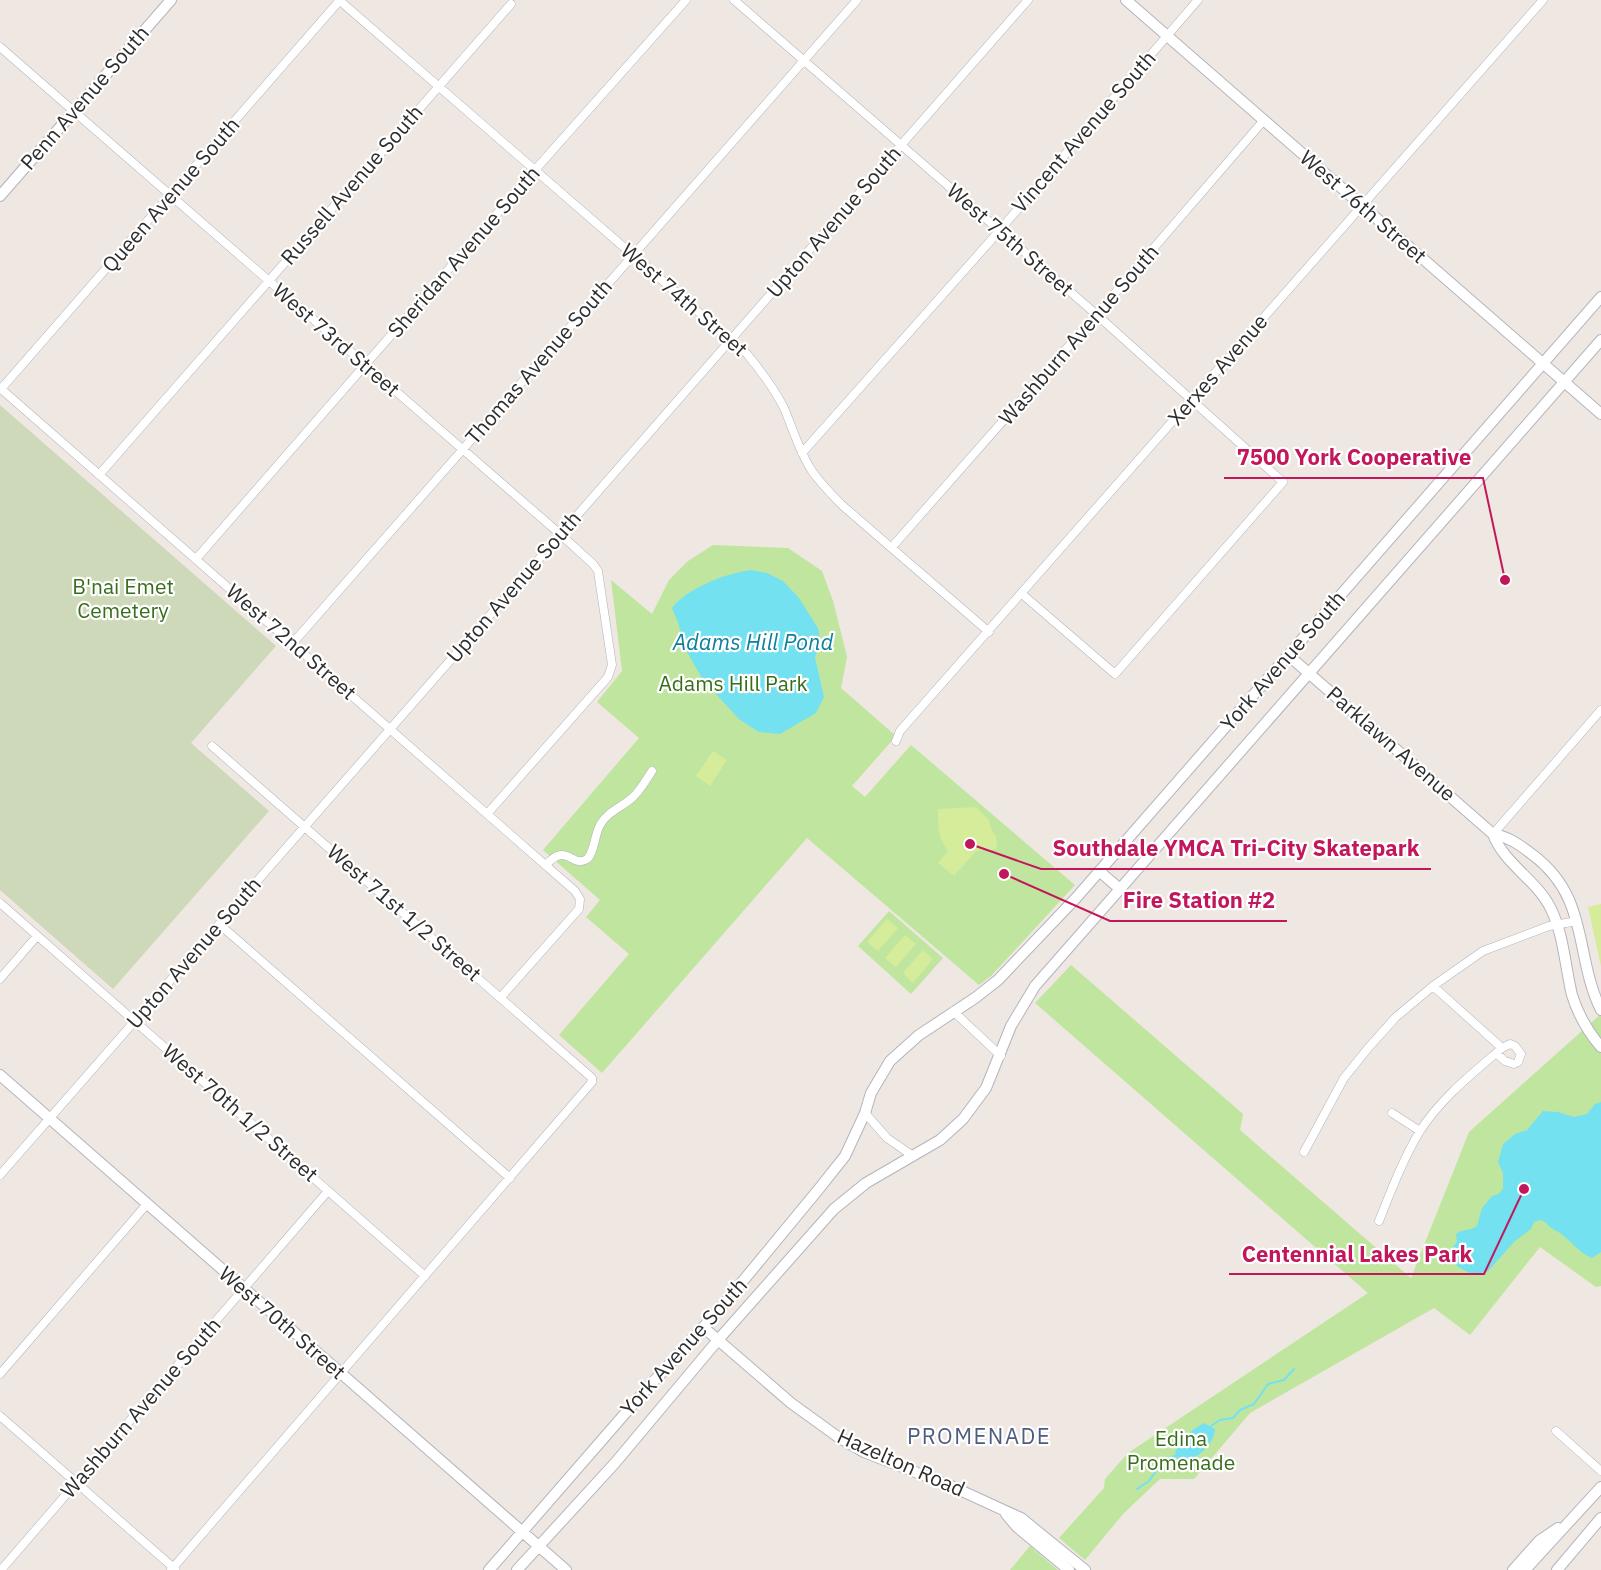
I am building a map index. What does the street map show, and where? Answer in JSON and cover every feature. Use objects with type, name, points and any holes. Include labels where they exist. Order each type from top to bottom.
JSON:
[{"type":"street","name":"Penn Avenue South","points":[[0,196],[171,0]]},
{"type":"street","name":"West 74th Street","points":[[340,0],[754,362],[773,388],[802,453],[826,489],[989,632]]},
{"type":"street","name":"Queen Avenue South","points":[[1,388],[340,0]]},
{"type":"street","name":"Sheridan Avenue South","points":[[196,559],[686,0]]},
{"type":"street","name":"West 75th Street","points":[[734,0],[1097,315],[1283,482],[1115,674],[1022,594]]},
{"type":"street","name":"Thomas Avenue South","points":[[292,644],[857,0]]},
{"type":"street","name":"Upton Avenue South","points":[[0,1175],[1028,0]]},
{"type":"street","name":"West 76th Street","points":[[1126,0],[1601,414]]},
{"type":"street","name":"Vincent Avenue South","points":[[802,453],[999,231],[1198,0]]},
{"type":"street","name":"Xerxes Avenue","points":[[896,741],[896,736],[1543,0]]},
{"type":"street","name":"Russell Avenue South","points":[[99,475],[511,4]]},
{"type":"street","name":"West 73rd Street","points":[[0,47],[593,564],[598,572],[612,665],[608,677],[487,814]]},
{"type":"street","name":"Washburn Avenue South","points":[[892,547],[1097,315],[1264,120]]},
{"type":"street","name":"York Avenue South","points":[[489,1570],[740,1285],[845,1156],[865,1113],[871,1093],[890,1061],[919,1035],[990,986],[1032,945],[1601,297]]},
{"type":"street","name":"York Avenue South","points":[[517,1570],[615,1463],[718,1340],[834,1209],[866,1183],[940,1140],[963,1119],[986,1088],[1011,1026],[1035,986],[1601,340]]},
{"type":"street","name":"West 72nd Street","points":[[1,388],[575,891],[580,899],[579,909],[501,997]]},
{"type":"street","name":"Parklawn Avenue","points":[[1288,655],[1493,834],[1508,837],[1547,867],[1564,890],[1577,921],[1592,986],[1601,1010]]},
{"type":"street","points":[[1493,834],[1601,710]]},
{"type":"street","name":"West 71st 1/2 Street","points":[[212,746],[592,1078],[592,1082],[510,1178]]},
{"type":"street","points":[[546,865],[554,856],[562,854],[581,861],[586,860],[591,854],[594,837],[601,823],[614,809],[632,798],[652,771]]},
{"type":"street","name":"Parklawn Avenue","points":[[1493,834],[1498,849],[1527,876],[1545,897],[1558,924],[1573,995],[1585,1023],[1601,1047]]},
{"type":"street","points":[[1099,871],[1120,889]]},
{"type":"street","name":"West 70th 1/2 Street","points":[[0,903],[425,1276]]},
{"type":"street","points":[[1304,1152],[1342,1083],[1369,1047],[1396,1017],[1432,986],[1483,951],[1558,924],[1577,921]]},
{"type":"street","points":[[0,1416],[173,1570],[510,1178],[219,924]]},
{"type":"street","points":[[0,979],[37,936]]},
{"type":"street","points":[[1379,1221],[1420,1131],[1456,1088],[1499,1050],[1432,986]]},
{"type":"street","points":[[953,1011],[1000,1056]]},
{"type":"street","name":"West 70th Street","points":[[0,1075],[566,1570]]},
{"type":"street","points":[[865,1113],[887,1138],[913,1156]]},
{"type":"street","points":[[1392,1113],[1420,1131]]},
{"type":"street","name":"Washburn Avenue South","points":[[1,1570],[328,1191]]},
{"type":"street","points":[[0,1374],[147,1204]]},
{"type":"street","name":"Hazelton Road","points":[[703,1327],[791,1403],[838,1437],[864,1452],[957,1488],[1021,1518],[1085,1570]]},
{"type":"street","points":[[1556,1431],[1601,1471]]},
{"type":"street","points":[[1525,1570],[1533,1565],[1601,1487]]},
{"type":"street","name":"Hazelton Road","points":[[1004,1511],[1017,1527],[1069,1570]]},
{"type":"street","points":[[1513,1570],[1539,1540],[1573,1517]]},
{"type":"street","points":[[1557,1570],[1601,1518]]},
{"type":"green space","name":"B'nai Emet Cemetery","points":[[0,405],[276,646],[191,743],[269,811],[113,989],[0,890]]},
{"type":"green space","name":"Adams Hill Park","points":[[713,545],[788,548],[822,571],[833,601],[847,657],[841,688],[896,736],[852,786],[865,797],[911,745],[1075,885],[991,976],[979,985],[807,838],[602,1073],[559,1035],[629,954],[586,917],[600,900],[543,850],[639,738],[597,702],[622,671],[611,580],[652,614],[669,580],[688,561]]},
{"type":"green space","points":[[713,751],[727,760],[710,786],[696,776]]},
{"type":"green space","points":[[976,807],[989,820],[996,836],[997,849],[976,851],[954,876],[938,863],[948,851],[939,831],[938,809]]},
{"type":"green space","points":[[1601,904],[1601,966],[1588,907]]},
{"type":"green space","points":[[889,911],[943,958],[911,994],[858,946]]},
{"type":"green space","points":[[887,919],[898,928],[878,951],[867,942]]},
{"type":"green space","points":[[905,935],[916,944],[896,967],[885,958]]},
{"type":"green space","points":[[923,950],[933,959],[913,983],[903,973]]},
{"type":"green space","name":"Edina Promenade","points":[[1071,965],[1243,1114],[1240,1130],[1411,1278],[1469,1132],[1601,1014],[1601,1286],[1596,1287],[1540,1247],[1470,1335],[1434,1308],[1250,1413],[1194,1479],[1160,1479],[1123,1514],[1085,1560],[1059,1538],[1104,1488],[1105,1479],[1128,1453],[1368,1293],[1035,1003]]},
{"type":"green space","points":[[1030,1546],[1058,1570],[1010,1570]]},
{"type":"water","name":"Adams Hill Pond","points":[[751,570],[767,573],[783,581],[799,598],[819,630],[819,645],[815,657],[824,697],[816,713],[780,734],[759,732],[740,720],[703,680],[682,643],[679,625],[672,608],[697,588],[731,574]]},
{"type":"water","points":[[1601,1102],[1601,1252],[1592,1258],[1587,1256],[1541,1220],[1534,1222],[1531,1229],[1515,1241],[1488,1271],[1474,1275],[1458,1267],[1450,1254],[1457,1242],[1456,1234],[1477,1226],[1482,1208],[1503,1188],[1503,1173],[1498,1162],[1503,1144],[1515,1134],[1527,1130],[1543,1111],[1558,1112],[1574,1117],[1587,1114],[1595,1104]]},
{"type":"water","points":[[1204,1423],[1215,1429],[1211,1442],[1196,1456],[1183,1461],[1177,1460],[1175,1452],[1181,1442]]},
{"type":"waterway","points":[[1211,1426],[1220,1420],[1233,1418],[1240,1410],[1254,1404],[1268,1384],[1284,1380],[1294,1369]]},
{"type":"waterway","points":[[1137,1489],[1149,1481],[1164,1460],[1177,1455]]},
{"type":"place","name":"7500 York Cooperative","points":[[1505,580]]},
{"type":"place","name":"Southdale YMCA Tri-City Skatepark","points":[[970,844]]},
{"type":"place","name":"Fire Station #2","points":[[1004,874]]},
{"type":"place","name":"Centennial Lakes Park","points":[[1524,1189]]},
{"type":"district","name":"PROMENADE","points":[[979,1436]]}]
